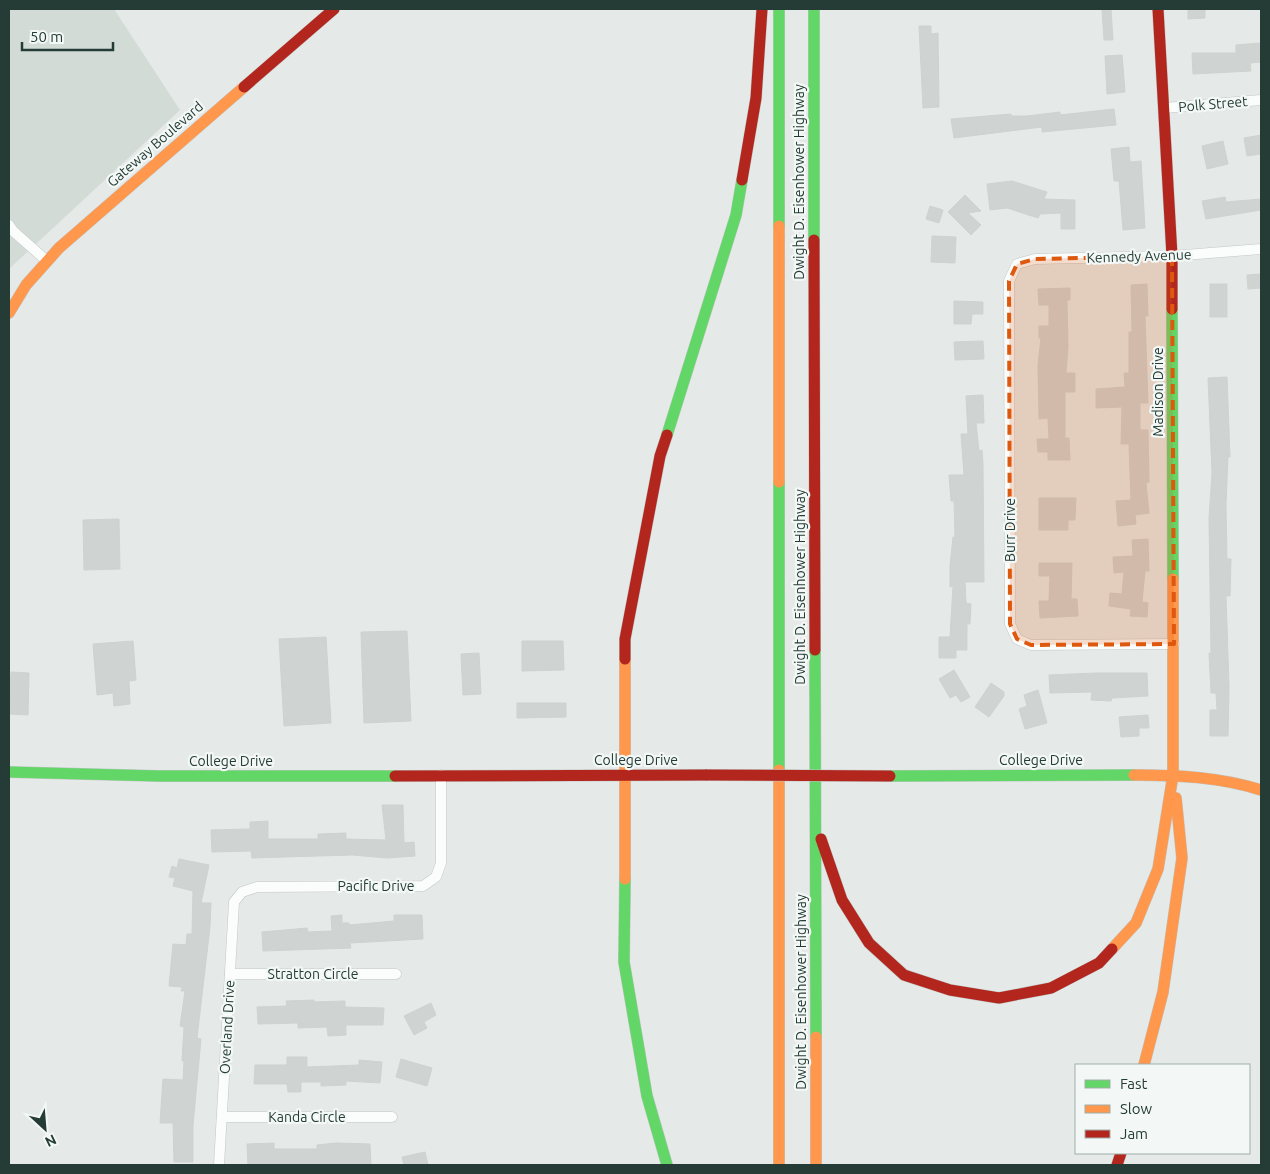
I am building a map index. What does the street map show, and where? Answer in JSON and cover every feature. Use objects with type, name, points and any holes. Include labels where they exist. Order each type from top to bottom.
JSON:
[{"type":"main road","name":"Gateway Boulevard","points":[[9,313],[26,285],[59,248],[334,9]]},
{"type":"main road","points":[[667,1165],[646,1096],[624,962],[625,639],[660,456],[736,215],[756,98],[762,9]]},
{"type":"main road","name":"Dwight D. Eisenhower Highway","points":[[779,9],[779,1165]]},
{"type":"main road","name":"Dwight D. Eisenhower Highway","points":[[814,9],[816,1165]]},
{"type":"main road","name":"Madison Drive","points":[[1158,9],[1172,256],[1173,775]]},
{"type":"main road","name":"College Drive","points":[[9,772],[78,775],[1173,775],[1236,782],[1261,790]]},
{"type":"main road","points":[[816,826],[842,900],[869,943],[904,974],[950,990],[999,998],[1051,988],[1099,964],[1136,924],[1158,870],[1173,775]]},
{"type":"main road","points":[[1144,1064],[1164,992],[1182,858],[1173,775]]},
{"type":"street","name":"Polk Street","points":[[1164,108],[1261,100]]},
{"type":"street","points":[[9,224],[13,231],[47,261]]},
{"type":"street","name":"Kennedy Avenue","points":[[1017,264],[1035,259],[1172,256],[1261,249]]},
{"type":"street","name":"Burr Drive","points":[[1017,264],[1009,281],[1010,624],[1017,639],[1031,645],[1174,644]]},
{"type":"street","name":"Pacific Drive","points":[[242,892],[256,887],[424,886],[436,877],[441,863],[441,775]]},
{"type":"street","name":"Overland Drive","points":[[219,1165],[234,902],[242,892]]},
{"type":"street","name":"Stratton Circle","points":[[230,974],[396,974]]},
{"type":"street","name":"Kanda Circle","points":[[222,1117],[392,1117]]},
{"type":"highlighted area","points":[[1172,256],[1174,644],[1031,645],[1017,639],[1010,624],[1009,281],[1017,264],[1035,259]]},
{"type":"shaded area","points":[[9,9],[114,9],[180,110],[9,269]]},
{"type":"building","points":[[1102,9],[1111,9],[1113,40],[1104,40]]},
{"type":"building","points":[[1188,9],[1205,9],[1205,18],[1188,19]]},
{"type":"building","points":[[919,26],[931,26],[931,34],[938,33],[939,107],[923,108]]},
{"type":"building","points":[[1261,43],[1261,62],[1250,63],[1251,71],[1193,74],[1192,53],[1236,53],[1236,45]]},
{"type":"building","points":[[1122,55],[1125,92],[1107,94],[1105,56]]},
{"type":"building","points":[[1114,109],[1116,125],[1042,132],[1042,127],[954,138],[951,119],[1011,114],[1011,116],[1027,116],[1060,112],[1060,115]]},
{"type":"building","points":[[1261,135],[1261,154],[1247,156],[1244,138]]},
{"type":"building","points":[[1223,141],[1228,164],[1207,169],[1202,146]]},
{"type":"building","points":[[1129,147],[1130,162],[1141,161],[1145,228],[1123,230],[1119,181],[1114,181],[1111,149]]},
{"type":"building","points":[[1012,181],[1047,192],[1044,199],[1075,200],[1075,229],[1061,229],[1061,213],[1040,214],[1038,218],[1007,208],[990,210],[987,184]]},
{"type":"building","points":[[965,195],[981,211],[968,213],[981,225],[971,235],[948,212]]},
{"type":"building","points":[[1225,197],[1226,202],[1261,199],[1261,210],[1206,219],[1202,201]]},
{"type":"building","points":[[930,206],[943,210],[939,223],[926,219]]},
{"type":"building","points":[[932,236],[956,237],[955,263],[931,262]]},
{"type":"building","points":[[1261,274],[1261,288],[1248,289],[1247,275]]},
{"type":"building","points":[[1147,284],[1148,316],[1145,316],[1148,403],[1140,403],[1140,430],[1148,430],[1149,482],[1146,483],[1149,513],[1135,515],[1136,524],[1118,526],[1116,501],[1131,500],[1129,444],[1121,444],[1122,407],[1096,408],[1096,389],[1125,387],[1124,373],[1129,373],[1129,332],[1132,332],[1131,285]]},
{"type":"building","points":[[1210,284],[1227,284],[1227,317],[1210,317]]},
{"type":"building","points":[[1070,288],[1070,300],[1067,300],[1068,347],[1066,373],[1075,373],[1075,392],[1065,392],[1065,438],[1069,438],[1070,460],[1048,460],[1048,452],[1038,452],[1037,439],[1049,439],[1048,418],[1039,419],[1038,365],[1041,338],[1039,338],[1039,326],[1049,326],[1049,305],[1039,305],[1038,289]]},
{"type":"building","points":[[954,301],[983,302],[983,314],[972,314],[971,324],[954,324]]},
{"type":"building","points":[[983,341],[984,359],[955,360],[954,342]]},
{"type":"building","points":[[1227,377],[1230,457],[1228,457],[1226,504],[1227,559],[1231,559],[1230,596],[1226,596],[1229,687],[1228,736],[1210,736],[1210,710],[1217,710],[1216,693],[1211,693],[1209,653],[1211,653],[1209,518],[1212,473],[1208,378]]},
{"type":"building","points":[[983,395],[984,423],[976,423],[979,451],[982,450],[983,464],[984,582],[965,582],[966,603],[971,604],[970,624],[967,624],[967,650],[956,650],[956,658],[939,658],[939,637],[950,637],[953,586],[950,587],[950,566],[953,537],[955,537],[954,501],[951,501],[949,475],[964,475],[961,434],[968,434],[966,396]]},
{"type":"building","points":[[1039,498],[1076,498],[1075,520],[1068,520],[1068,530],[1039,530]]},
{"type":"building","points":[[119,519],[120,569],[84,570],[83,520]]},
{"type":"building","points":[[1148,539],[1149,571],[1145,571],[1142,602],[1148,603],[1147,617],[1130,616],[1131,609],[1109,606],[1110,593],[1122,594],[1124,572],[1114,573],[1113,557],[1133,556],[1132,540]]},
{"type":"building","points":[[1039,563],[1072,563],[1071,599],[1077,599],[1078,616],[1040,618],[1039,601],[1049,601],[1050,576],[1039,576]]},
{"type":"building","points":[[407,631],[411,721],[364,723],[361,632]]},
{"type":"building","points":[[326,637],[331,723],[284,726],[279,639]]},
{"type":"building","points":[[133,641],[136,680],[129,681],[130,704],[114,706],[113,693],[97,695],[93,644]]},
{"type":"building","points":[[522,641],[563,641],[564,670],[522,671]]},
{"type":"building","points":[[479,653],[481,694],[463,695],[461,654]]},
{"type":"building","points":[[954,670],[970,697],[961,702],[956,695],[950,698],[939,679]]},
{"type":"building","points":[[11,672],[29,673],[28,715],[9,714]]},
{"type":"building","points":[[1147,673],[1148,696],[1112,698],[1111,701],[1091,700],[1092,692],[1050,693],[1049,675]]},
{"type":"building","points":[[991,683],[1004,692],[1004,696],[989,717],[975,707]]},
{"type":"building","points":[[1038,690],[1047,723],[1025,729],[1019,709],[1027,706],[1024,695]]},
{"type":"building","points":[[517,703],[566,703],[566,717],[517,718]]},
{"type":"building","points":[[1148,715],[1149,728],[1139,728],[1139,736],[1121,737],[1119,717]]},
{"type":"building","points":[[382,805],[403,805],[404,843],[414,842],[415,856],[387,858],[352,855],[252,858],[251,851],[212,852],[211,830],[250,829],[250,822],[268,821],[268,839],[318,839],[318,834],[346,833],[346,839],[386,840]]},
{"type":"building","points":[[179,859],[209,865],[201,903],[211,903],[197,1038],[201,1039],[193,1125],[193,1162],[174,1162],[173,1123],[160,1123],[163,1079],[183,1080],[184,1027],[180,1026],[185,991],[181,991],[182,987],[169,986],[173,944],[186,945],[187,934],[192,934],[193,891],[173,886],[175,878],[169,877],[172,866],[177,868]]},
{"type":"building","points":[[342,915],[342,923],[349,923],[349,925],[394,921],[394,915],[422,915],[423,939],[350,943],[351,948],[263,951],[262,932],[307,928],[308,932],[332,931],[331,916]]},
{"type":"building","points":[[314,1000],[314,1002],[345,1001],[345,1007],[384,1008],[383,1025],[346,1025],[346,1035],[328,1036],[327,1027],[298,1028],[298,1023],[258,1024],[257,1007],[287,1006],[286,1001]]},
{"type":"building","points":[[431,1003],[436,1015],[424,1022],[427,1028],[414,1035],[404,1016]]},
{"type":"building","points":[[287,1057],[307,1057],[307,1067],[359,1065],[359,1060],[382,1062],[380,1083],[346,1081],[346,1085],[321,1086],[321,1082],[301,1082],[301,1092],[288,1092],[287,1084],[254,1084],[255,1065],[287,1065]]},
{"type":"building","points":[[401,1059],[432,1068],[427,1086],[396,1077]]},
{"type":"building","points":[[274,1143],[274,1149],[317,1149],[317,1145],[336,1143],[370,1144],[371,1165],[248,1165],[247,1144]]},
{"type":"building","points":[[425,1152],[428,1165],[404,1165],[402,1157]]},
{"type":"traffic: fast","points":[[779,9],[779,226]]},
{"type":"traffic: fast","points":[[814,9],[814,240]]},
{"type":"traffic: fast","points":[[667,435],[736,215],[742,180]]},
{"type":"traffic: fast","points":[[1172,309],[1173,579]]},
{"type":"traffic: fast","points":[[779,482],[779,770]]},
{"type":"traffic: fast","points":[[815,650],[816,1037]]},
{"type":"traffic: fast","points":[[9,772],[159,776],[395,776]]},
{"type":"traffic: fast","points":[[890,776],[1134,775]]},
{"type":"traffic: fast","points":[[625,879],[624,962],[647,1096],[667,1165]]},
{"type":"traffic: slow","points":[[9,313],[26,285],[59,248],[244,87]]},
{"type":"traffic: slow","points":[[779,226],[779,482]]},
{"type":"traffic: slow","points":[[1173,579],[1173,775]]},
{"type":"traffic: slow","points":[[625,659],[625,879]]},
{"type":"traffic: slow","points":[[779,770],[779,1165]]},
{"type":"traffic: slow","points":[[1134,775],[1198,778],[1230,782],[1261,790]]},
{"type":"traffic: slow","points":[[1112,949],[1136,923],[1158,869],[1173,775]]},
{"type":"traffic: slow","points":[[1144,1064],[1163,992],[1182,858],[1176,798]]},
{"type":"traffic: slow","points":[[816,1037],[816,1165]]},
{"type":"traffic: jam","points":[[244,87],[334,9]]},
{"type":"traffic: jam","points":[[742,180],[756,98],[762,9]]},
{"type":"traffic: jam","points":[[1158,9],[1172,256],[1172,309]]},
{"type":"traffic: jam","points":[[814,240],[815,650]]},
{"type":"traffic: jam","points":[[625,659],[625,639],[660,456],[667,435]]},
{"type":"traffic: jam","points":[[395,776],[707,775]]},
{"type":"traffic: jam","points":[[707,775],[890,776]]},
{"type":"traffic: jam","points":[[821,839],[842,900],[869,943],[904,975],[950,990],[999,998],[1051,988],[1099,963],[1112,949]]},
{"type":"traffic: jam","points":[[1117,1165],[1121,1154]]}]
